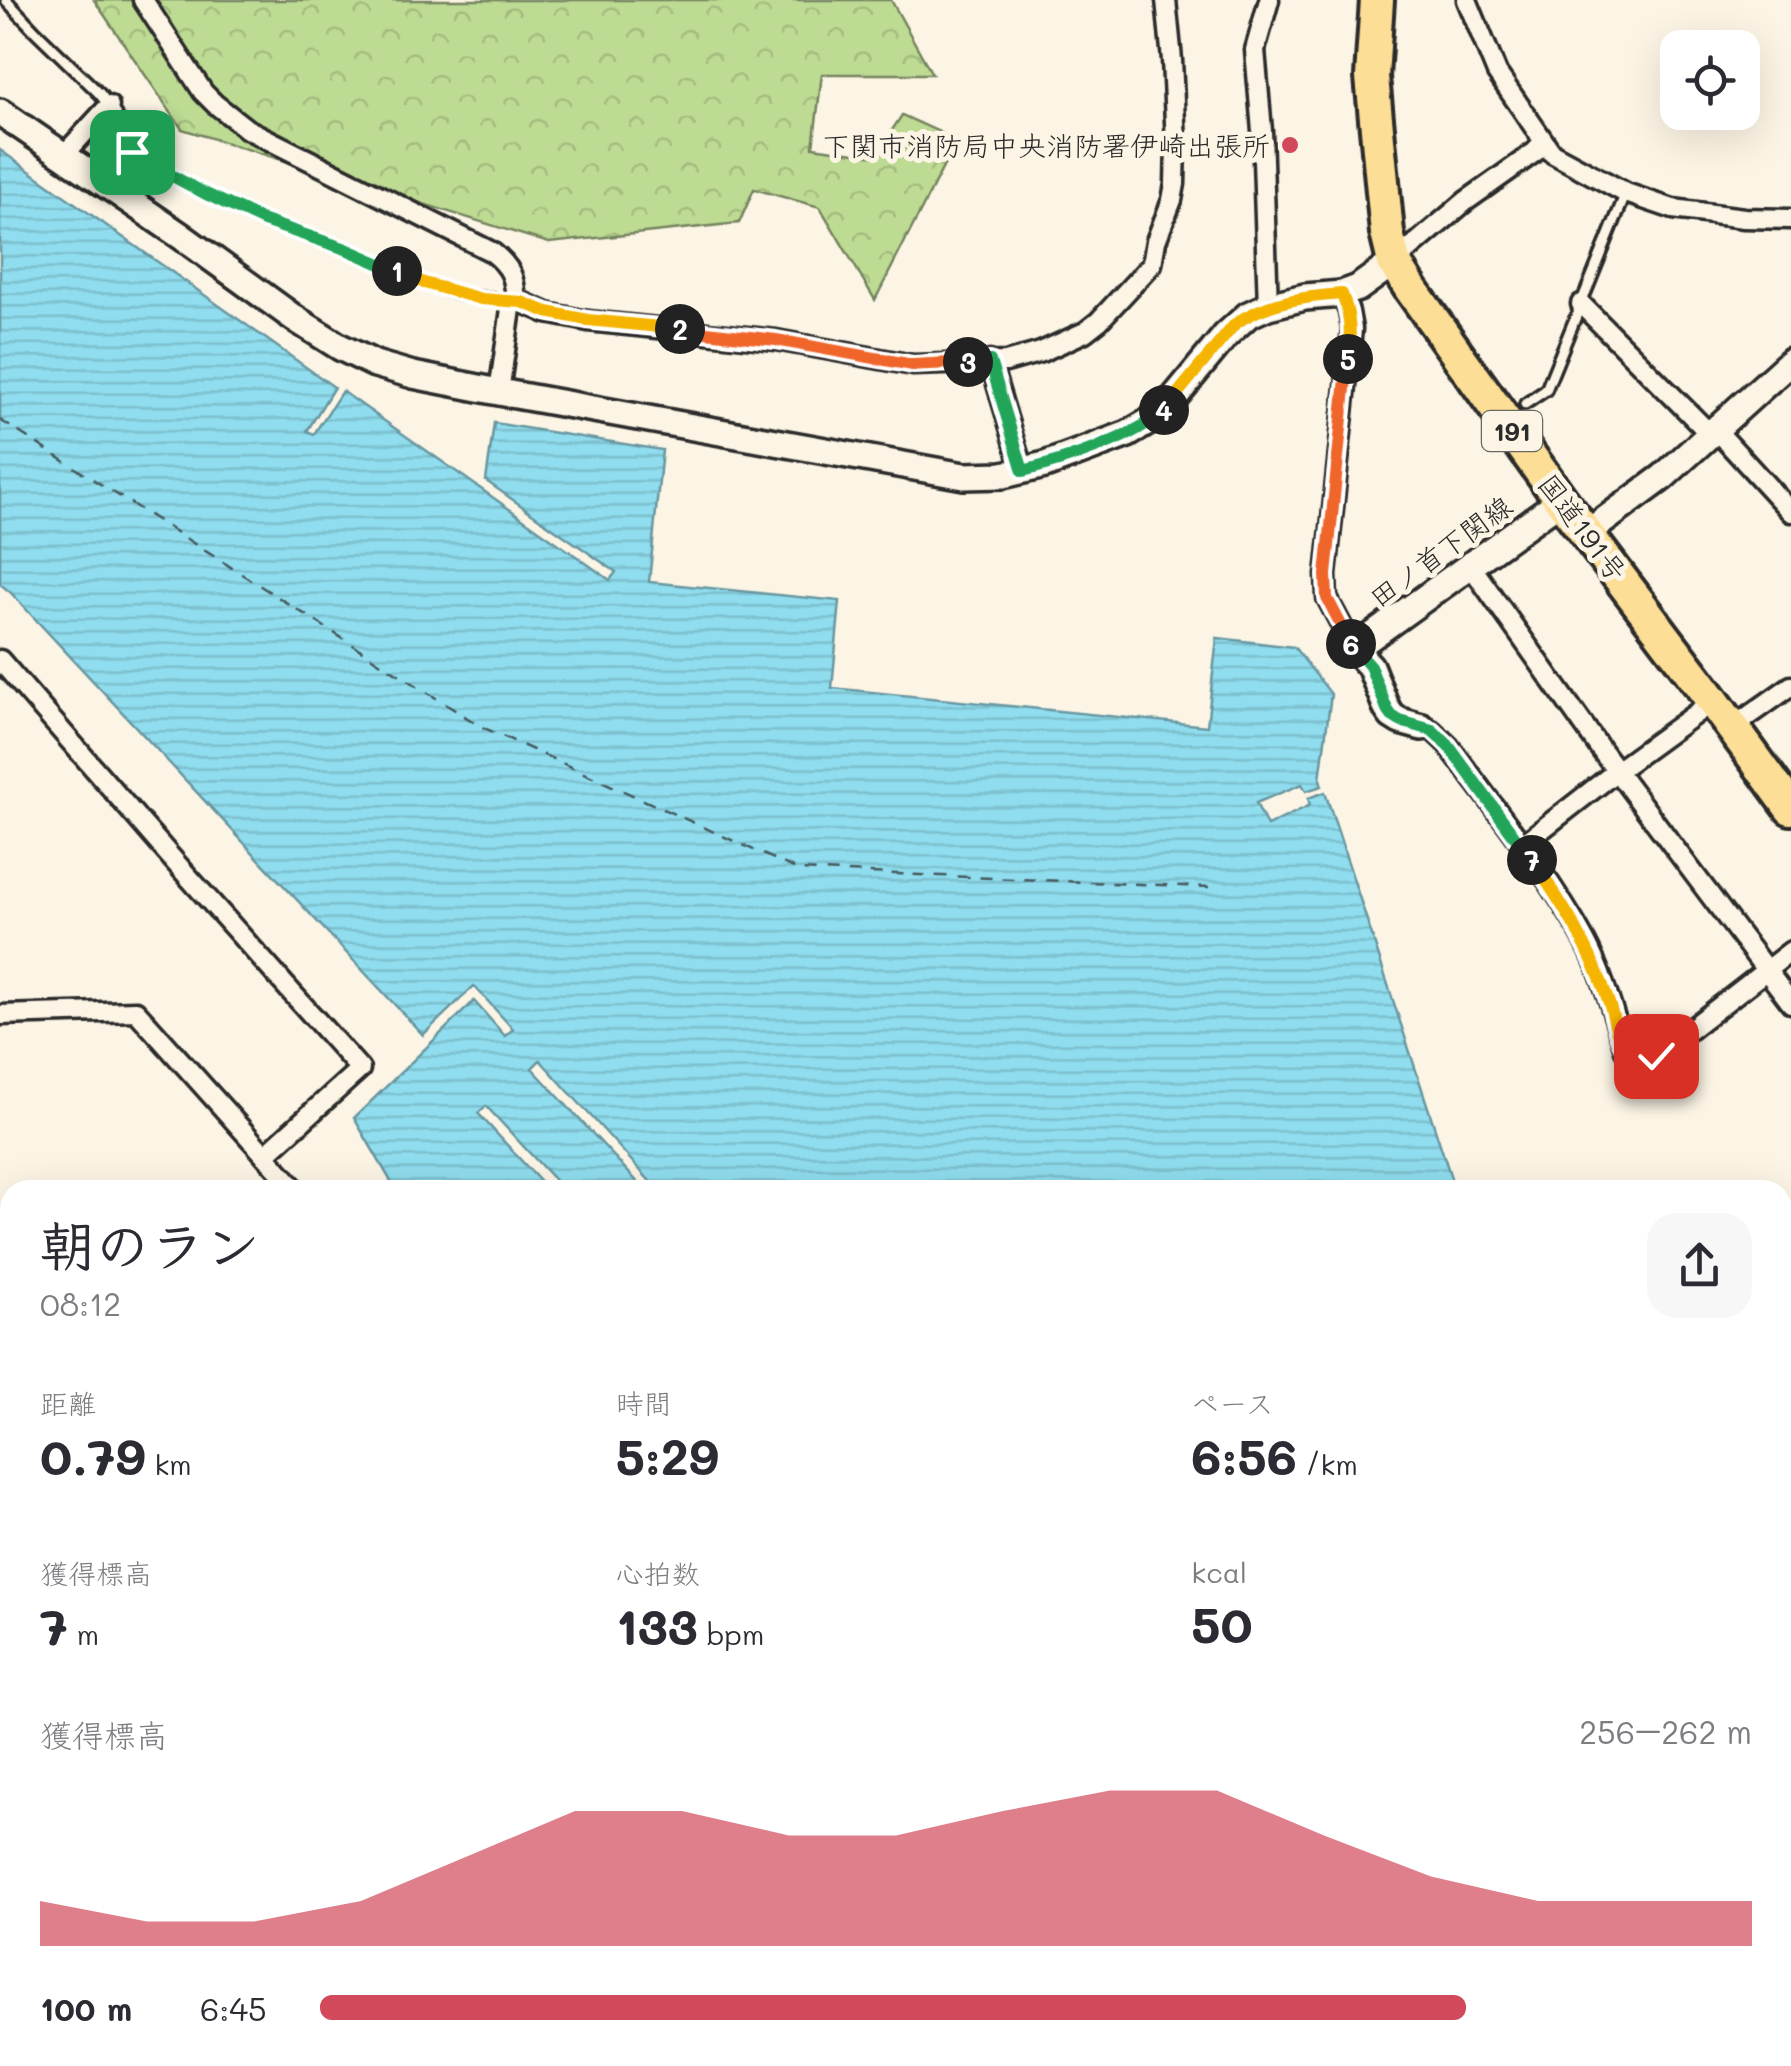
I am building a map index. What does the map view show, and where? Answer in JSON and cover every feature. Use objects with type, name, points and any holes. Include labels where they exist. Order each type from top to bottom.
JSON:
[{"type":"highway","name":"国道191号","points":[[1377,0],[1372,78],[1386,233],[1394,262],[1561,500],[1791,808]]},
{"type":"street","points":[[143,0],[203,92],[247,129],[492,252],[506,263],[515,288],[498,392]]},
{"type":"street","points":[[514,302],[588,320],[776,340],[913,365],[1020,360],[1073,339],[1098,321],[1152,264],[1172,200],[1176,143],[1166,0]]},
{"type":"street","points":[[1268,306],[1255,50],[1269,0]]},
{"type":"street","points":[[1466,0],[1497,73],[1552,154],[1626,193],[1673,210],[1764,220],[1791,219]]},
{"type":"street","points":[[63,156],[109,106]]},
{"type":"street","points":[[0,112],[294,318],[375,364],[498,392],[984,477],[1046,466],[1128,434],[1160,415],[1235,324],[1268,306],[1358,288],[1544,142]]},
{"type":"street","points":[[1342,294],[1352,329],[1326,575],[1327,598],[1354,650],[1370,666],[1387,709],[1400,721],[1432,730],[1448,745],[1522,845],[1586,943],[1624,1050],[1632,1056],[1648,1060],[1656,1056],[1791,951]]},
{"type":"street","points":[[1581,304],[1791,512]]},
{"type":"street","points":[[990,361],[1023,471]]},
{"type":"street","points":[[1587,533],[1663,477],[1791,361]]},
{"type":"street","name":"田ノ首下関線","points":[[1354,650],[1561,500]]},
{"type":"street","points":[[1471,566],[1604,754],[1791,1003]]},
{"type":"street","points":[[0,660],[360,1070],[265,1155]]},
{"type":"street","points":[[1522,845],[1618,770],[1723,714],[1791,686]]},
{"type":"street","points":[[0,1014],[136,1011],[287,1180]]},
{"type":"lane","points":[[6,0],[100,94],[122,123],[132,152],[143,160],[264,221],[346,249],[424,283],[470,297],[514,302]]},
{"type":"lane","points":[[1525,404],[1546,390],[1626,193]]},
{"type":"green space","points":[[94,0],[891,0],[932,74],[822,74],[813,147],[875,156],[902,115],[957,140],[875,300],[820,207],[754,189],[739,223],[549,243],[182,129]]},
{"type":"water","points":[[0,150],[334,387],[307,431],[314,434],[342,391],[610,580],[616,572],[486,481],[494,423],[662,450],[649,582],[840,601],[832,688],[1207,726],[1217,638],[1294,647],[1331,694],[1322,786],[1306,791],[1302,784],[1256,803],[1267,826],[1310,805],[1308,798],[1325,792],[1452,1180],[649,1180],[540,1060],[532,1068],[636,1180],[555,1180],[486,1106],[478,1113],[539,1180],[390,1180],[354,1118],[474,1001],[505,1036],[513,1029],[474,986],[423,1035],[0,584]]},
{"type":"ferry route","points":[[0,420],[480,726],[798,870],[1209,887]]},
{"type":"place","name":"下関市消防局中央消防署伊崎出張所","points":[[1290,145]]},
{"type":"route","points":[[132,152],[264,221],[458,294],[522,302],[547,312],[588,320],[776,340],[913,365],[990,361],[1023,471],[1128,434],[1160,415],[1226,334],[1248,315],[1305,297],[1342,294],[1352,329],[1326,575],[1327,598],[1334,615],[1354,650],[1370,666],[1392,716],[1432,730],[1448,745],[1556,895],[1586,943],[1624,1050],[1640,1060],[1656,1056]]}]
